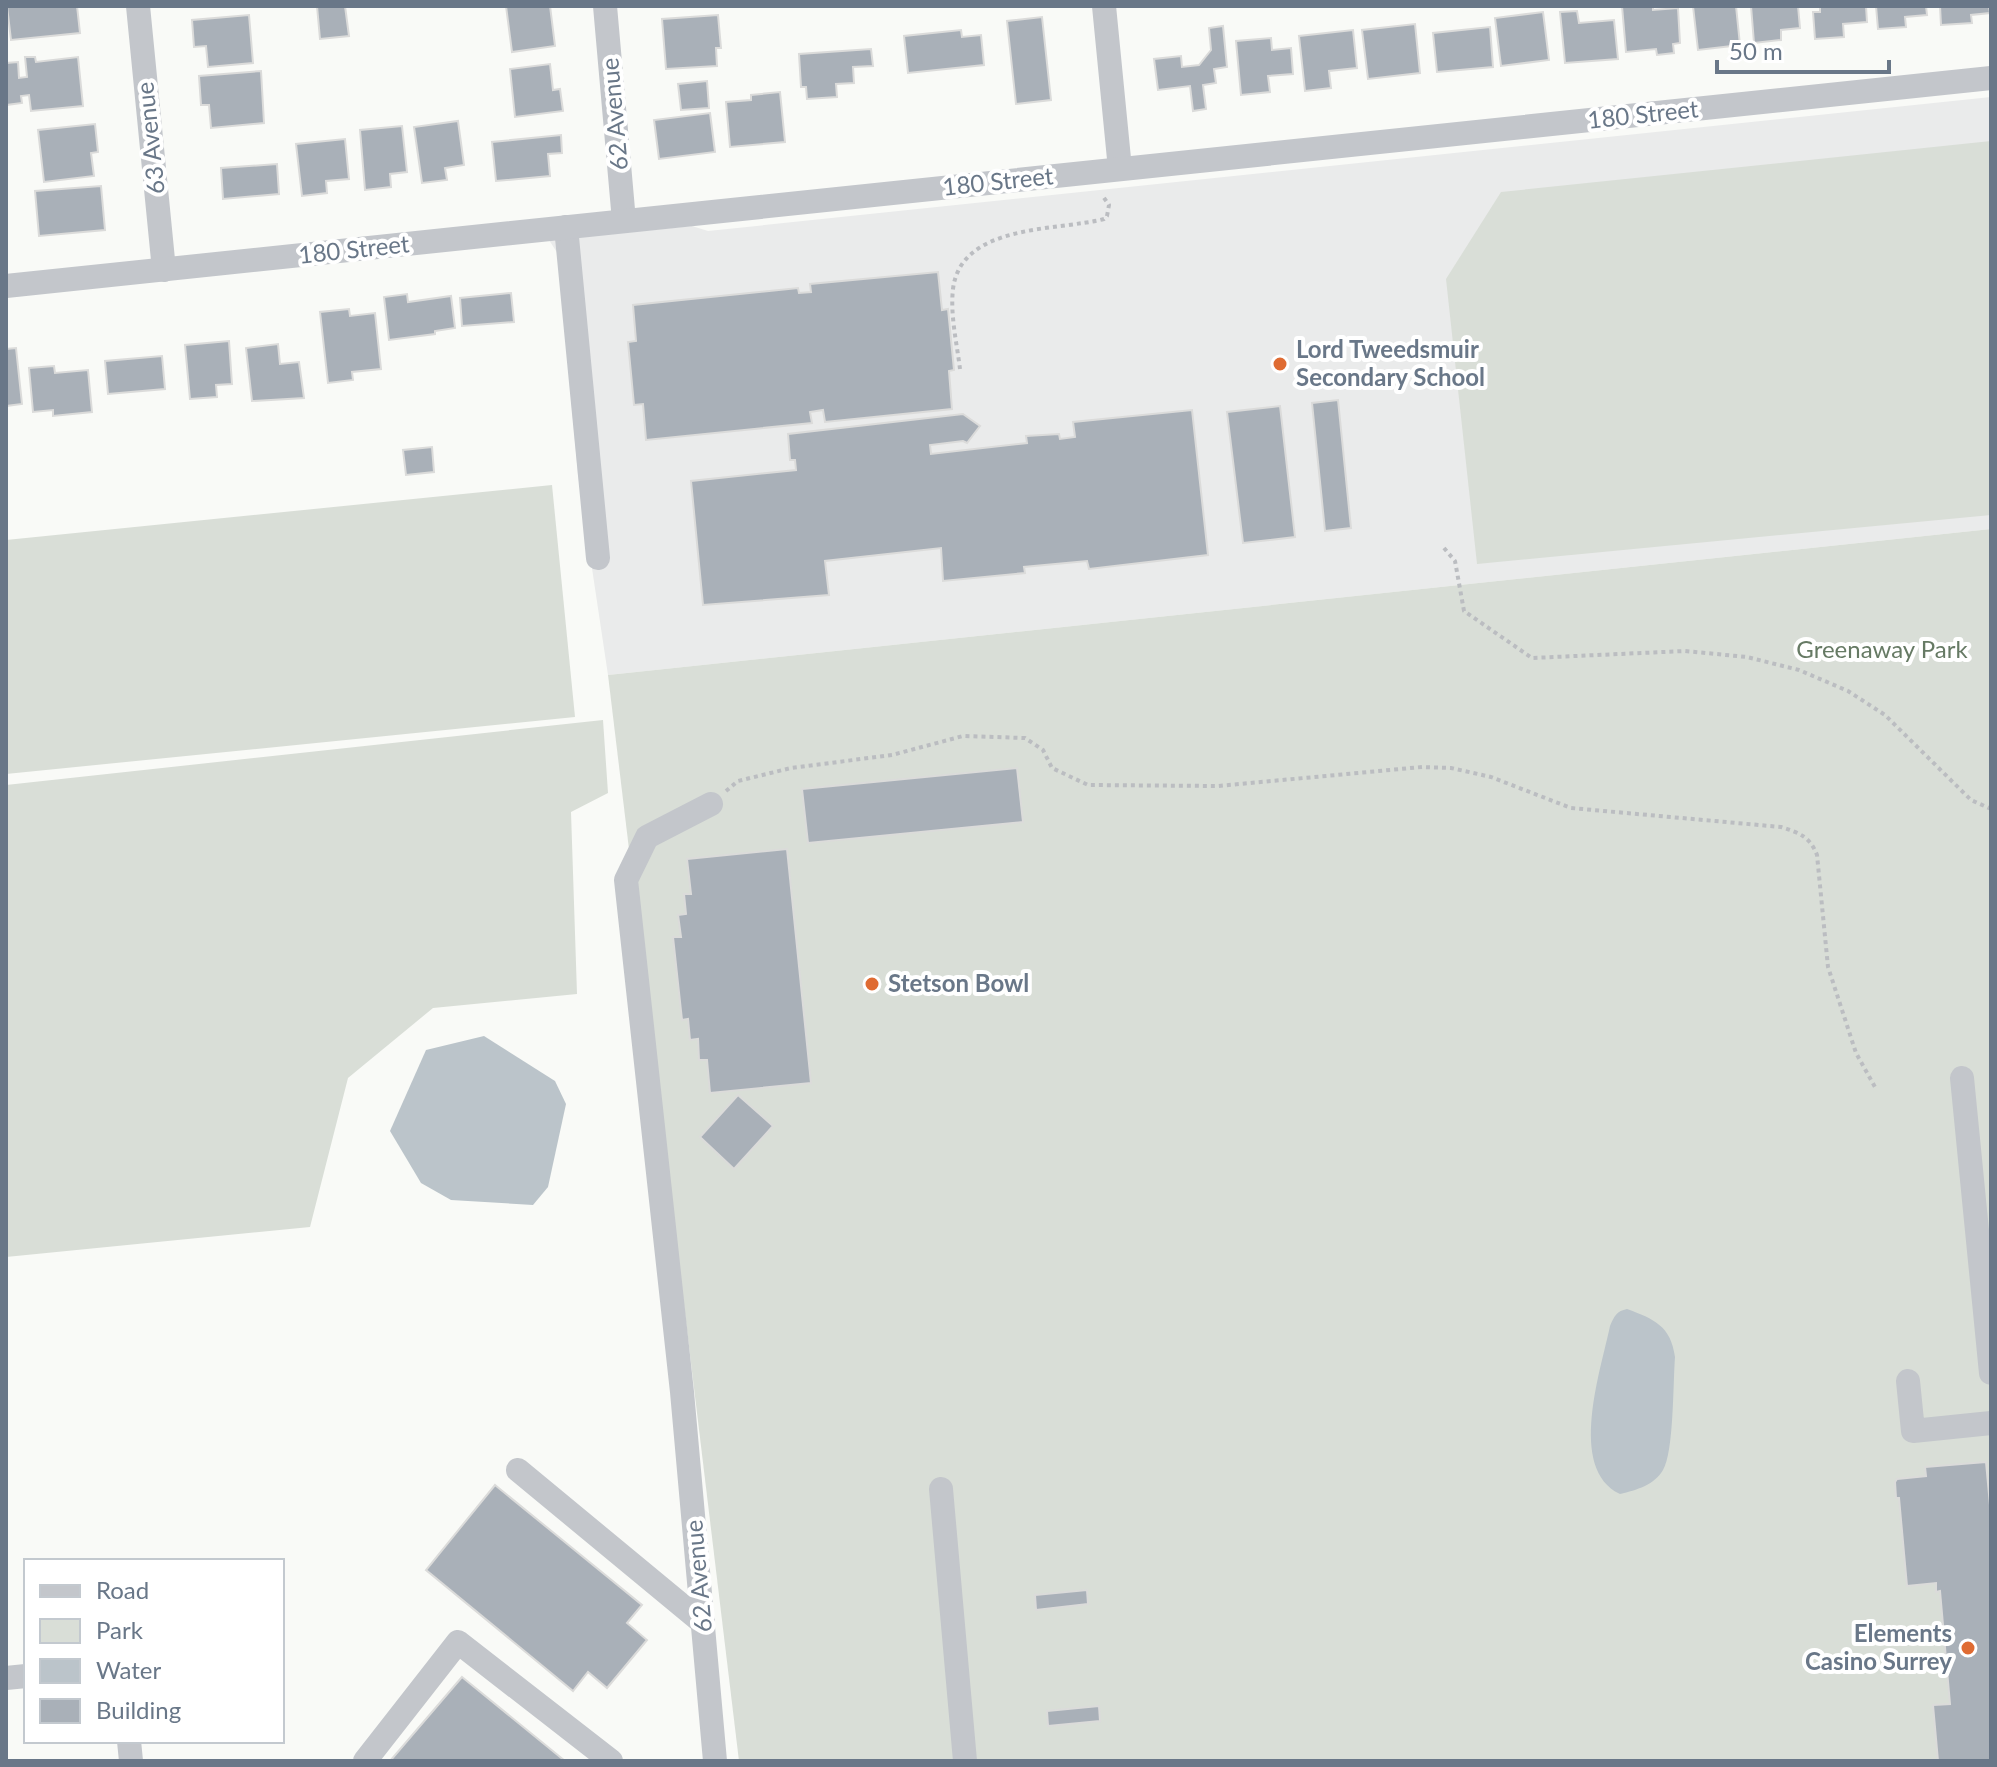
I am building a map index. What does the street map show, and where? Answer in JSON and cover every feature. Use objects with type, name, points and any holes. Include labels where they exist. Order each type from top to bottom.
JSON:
[{"type":"street","name":"63 Avenue","points":[[138,6],[164,270]]},
{"type":"street","name":"62 Avenue","points":[[605,6],[624,221]]},
{"type":"street","points":[[1104,6],[1120,169]]},
{"type":"street","name":"180 Street","points":[[6,286],[1991,78]]},
{"type":"street","points":[[566,227],[598,558]]},
{"type":"street","name":"62 Avenue","points":[[711,804],[647,837],[626,880],[682,1392],[715,1761]]},
{"type":"street","points":[[1962,1078],[1991,1373]]},
{"type":"street","points":[[1908,1381],[1913,1431],[1991,1423]]},
{"type":"street","points":[[518,1470],[703,1623]]},
{"type":"street","points":[[941,1489],[965,1761]]},
{"type":"street","points":[[365,1761],[458,1642],[611,1761]]},
{"type":"path","points":[[960,369],[953,286],[963,265],[980,248],[1009,234],[1104,219],[1109,205],[1100,194]]},
{"type":"path","points":[[1444,548],[1455,561],[1464,611],[1532,658],[1685,651],[1747,657],[1799,670],[1848,691],[1885,715],[1971,800],[1991,809]]},
{"type":"path","points":[[711,804],[738,781],[791,768],[892,755],[963,736],[1025,738],[1043,750],[1052,768],[1088,785],[1218,786],[1422,767],[1451,768],[1491,777],[1571,808],[1781,827],[1798,832],[1811,841],[1817,855],[1828,967],[1856,1053],[1875,1087]]},
{"type":"shaded area","name":"Lord Tweedsmuir Secondary School","points":[[1991,97],[1991,529],[608,675],[578,475],[558,254],[549,240],[692,226],[708,231]]},
{"type":"green space","points":[[1991,141],[1991,515],[1477,564],[1446,279],[1501,192]]},
{"type":"green space","points":[[552,485],[575,717],[6,774],[6,540]]},
{"type":"green space","name":"Greenaway Park","points":[[1991,529],[1991,1761],[739,1761],[608,675]]},
{"type":"green space","points":[[603,720],[608,793],[571,812],[577,994],[433,1008],[348,1078],[310,1227],[6,1257],[6,785]]},
{"type":"water","points":[[484,1036],[555,1081],[566,1104],[548,1187],[533,1205],[451,1200],[421,1183],[390,1131],[426,1050]]},
{"type":"water","points":[[1627,1309],[1660,1325],[1670,1338],[1675,1357],[1667,1461],[1650,1483],[1620,1494],[1604,1481],[1595,1463],[1591,1441],[1595,1392],[1610,1326],[1616,1314]]},
{"type":"building","points":[[7,6],[77,6],[80,33],[11,40]]},
{"type":"building","points":[[317,6],[345,6],[349,36],[320,39]]},
{"type":"building","points":[[506,6],[550,6],[555,46],[512,52]]},
{"type":"building","points":[[1622,6],[1653,6],[1653,10],[1678,8],[1680,43],[1673,44],[1674,53],[1657,55],[1656,49],[1626,52]]},
{"type":"building","points":[[1693,6],[1736,6],[1740,45],[1698,50]]},
{"type":"building","points":[[1751,6],[1798,6],[1800,28],[1781,30],[1781,40],[1754,43]]},
{"type":"building","points":[[1820,6],[1866,6],[1867,22],[1843,24],[1844,37],[1815,39],[1813,12],[1820,12]]},
{"type":"building","points":[[1876,6],[1926,6],[1927,15],[1905,17],[1906,27],[1878,29]]},
{"type":"building","points":[[1940,6],[1989,6],[1990,13],[1971,15],[1972,23],[1941,25]]},
{"type":"building","points":[[1577,11],[1579,23],[1614,20],[1618,59],[1565,63],[1560,12]]},
{"type":"building","points":[[1543,12],[1549,60],[1501,66],[1495,18]]},
{"type":"building","points":[[249,15],[253,63],[208,67],[206,46],[194,47],[192,20]]},
{"type":"building","points":[[718,15],[721,48],[716,48],[717,66],[666,69],[662,19]]},
{"type":"building","points":[[1042,17],[1051,100],[1016,104],[1007,21]]},
{"type":"building","points":[[1415,24],[1420,73],[1368,79],[1362,30]]},
{"type":"building","points":[[1223,26],[1227,67],[1214,69],[1216,83],[1203,85],[1206,109],[1193,111],[1190,86],[1158,90],[1154,59],[1181,56],[1182,67],[1199,65],[1211,50],[1209,28]]},
{"type":"building","points":[[1490,27],[1493,67],[1437,72],[1433,33]]},
{"type":"building","points":[[961,30],[962,37],[981,35],[984,65],[908,73],[904,36]]},
{"type":"building","points":[[1353,30],[1357,68],[1329,71],[1331,88],[1305,91],[1299,36]]},
{"type":"building","points":[[1271,38],[1272,50],[1291,48],[1293,74],[1268,76],[1270,92],[1241,95],[1236,41]]},
{"type":"building","points":[[871,49],[873,66],[853,67],[854,83],[836,84],[837,97],[807,99],[806,87],[801,87],[799,54]]},
{"type":"building","points":[[25,57],[35,57],[36,62],[78,57],[83,106],[31,111],[29,95],[21,96],[22,103],[6,105],[6,63],[18,62],[19,78],[27,77]]},
{"type":"building","points":[[550,64],[553,90],[560,89],[563,111],[515,117],[510,69]]},
{"type":"building","points":[[261,71],[264,123],[211,128],[209,105],[201,105],[199,76]]},
{"type":"building","points":[[707,81],[709,108],[681,110],[678,84]]},
{"type":"building","points":[[780,92],[785,142],[730,147],[726,102],[751,100],[751,95]]},
{"type":"building","points":[[710,113],[715,152],[659,159],[654,120]]},
{"type":"building","points":[[458,121],[464,165],[445,168],[447,180],[422,183],[414,127]]},
{"type":"building","points":[[95,124],[98,152],[91,153],[94,176],[44,182],[38,130]]},
{"type":"building","points":[[402,126],[407,172],[390,174],[391,187],[365,190],[360,130]]},
{"type":"building","points":[[561,135],[562,153],[548,154],[550,176],[496,181],[492,142]]},
{"type":"building","points":[[345,139],[349,179],[326,181],[327,193],[302,196],[296,144]]},
{"type":"building","points":[[277,164],[279,194],[223,199],[221,168]]},
{"type":"building","points":[[101,186],[105,230],[39,236],[35,191]]},
{"type":"building","points":[[938,272],[942,310],[948,309],[954,370],[949,371],[952,409],[825,422],[823,410],[810,412],[812,423],[646,440],[643,404],[634,405],[628,342],[636,341],[633,305],[798,288],[799,293],[811,292],[810,284]]},
{"type":"building","points":[[511,293],[514,322],[462,326],[460,298]]},
{"type":"building","points":[[407,294],[408,302],[451,296],[455,328],[389,340],[384,297]]},
{"type":"building","points":[[349,309],[350,316],[375,313],[381,369],[352,372],[353,380],[328,383],[320,312]]},
{"type":"building","points":[[229,341],[232,384],[216,385],[217,397],[190,399],[185,345]]},
{"type":"building","points":[[278,344],[280,364],[299,362],[304,398],[252,401],[246,348]]},
{"type":"building","points":[[16,348],[22,404],[6,406],[6,349]]},
{"type":"building","points":[[162,356],[165,389],[108,394],[105,361]]},
{"type":"building","points":[[54,366],[55,373],[88,370],[92,412],[53,416],[53,410],[33,412],[29,368]]},
{"type":"building","points":[[1338,400],[1351,528],[1325,531],[1312,403]]},
{"type":"building","points":[[1280,406],[1295,537],[1243,543],[1227,412]]},
{"type":"building","points":[[1192,410],[1208,555],[1089,569],[1087,561],[1024,567],[1025,573],[943,581],[941,548],[825,561],[829,595],[703,605],[691,481],[796,470],[795,460],[790,460],[788,434],[963,414],[980,426],[967,443],[930,445],[931,454],[1027,443],[1026,436],[1059,434],[1060,439],[1075,437],[1073,422]]},
{"type":"building","points":[[432,447],[434,472],[406,475],[403,450]]},
{"type":"building","points":[[1017,768],[1023,822],[808,843],[802,789]]},
{"type":"building","points":[[787,849],[811,1083],[710,1093],[707,1060],[699,1060],[698,1039],[690,1040],[688,1019],[682,1020],[673,937],[681,937],[678,915],[686,914],[684,894],[691,894],[687,859]]},
{"type":"building","points":[[738,1095],[773,1126],[734,1169],[700,1137]]},
{"type":"building","name":"Elements Casino Surrey","points":[[1986,1462],[1991,1516],[1991,1761],[1938,1761],[1933,1705],[1950,1704],[1940,1591],[1936,1592],[1936,1583],[1907,1586],[1895,1482],[1897,1479],[1926,1476],[1925,1467]]},
{"type":"building","points":[[495,1485],[642,1605],[627,1623],[647,1640],[607,1688],[588,1672],[573,1691],[426,1570]]},
{"type":"building","points":[[1087,1590],[1088,1604],[1036,1610],[1035,1595]]},
{"type":"building","points":[[462,1677],[565,1761],[390,1761]]},
{"type":"building","points":[[1099,1706],[1100,1721],[1048,1726],[1047,1711]]},
{"type":"place","name":"Lord Tweedsmuir Secondary School","points":[[1280,364]]},
{"type":"place","name":"Stetson Bowl","points":[[872,984]]},
{"type":"place","name":"Elements Casino Surrey","points":[[1968,1648]]}]
